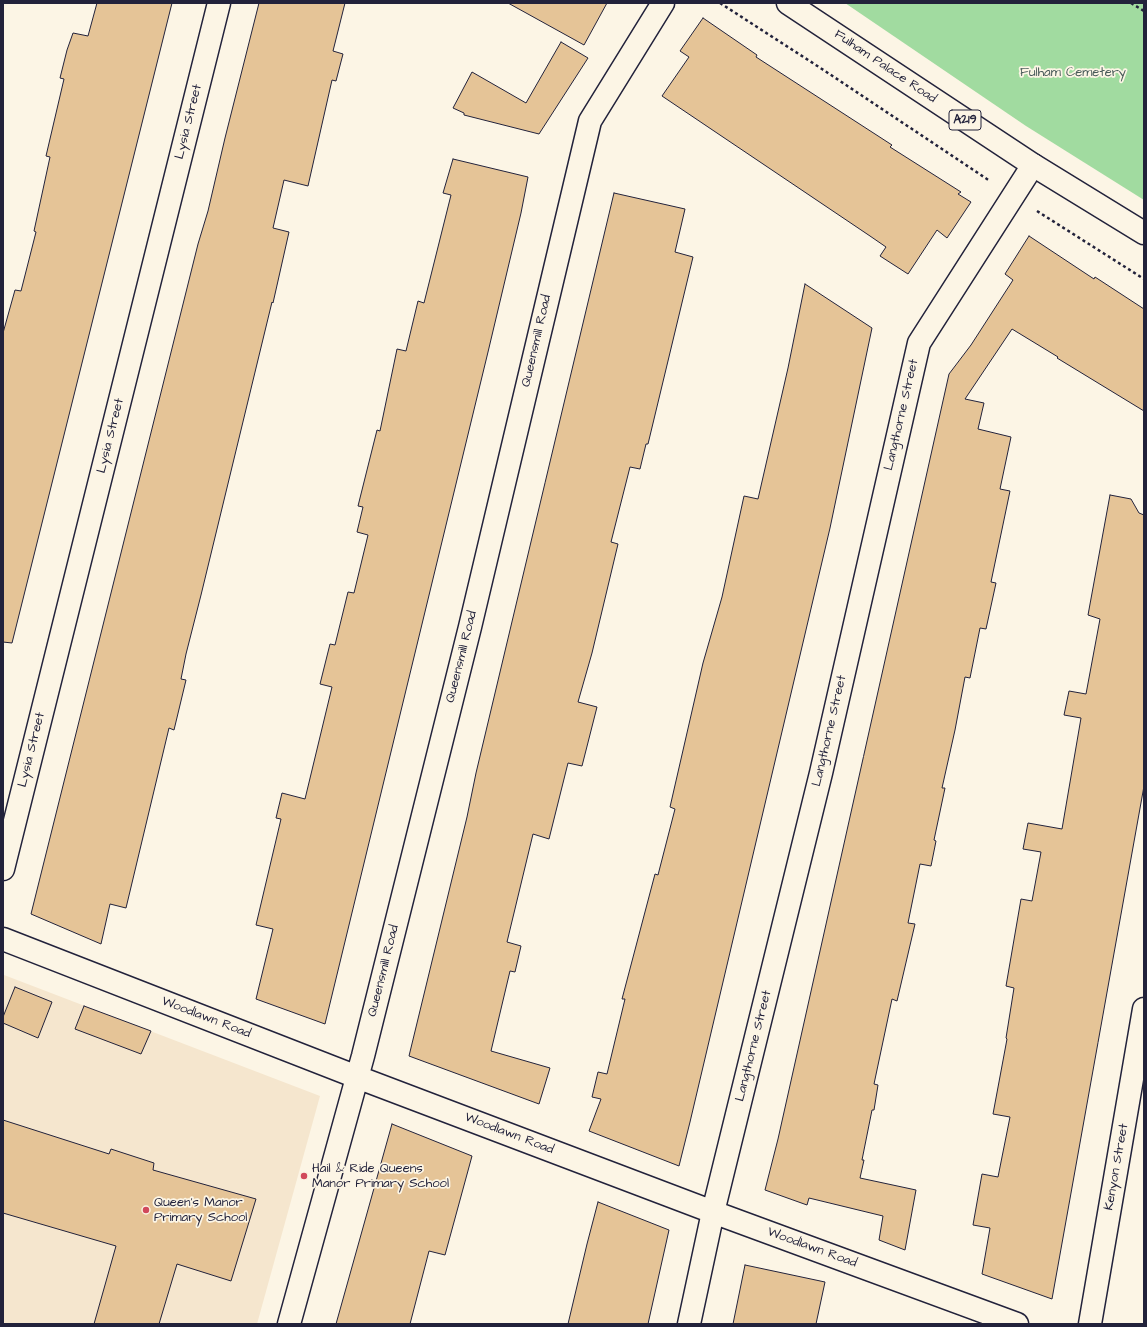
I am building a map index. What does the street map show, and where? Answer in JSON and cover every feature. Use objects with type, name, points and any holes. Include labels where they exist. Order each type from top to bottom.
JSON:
[{"type":"street","name":"Lysia Street","points":[[3,869],[219,3]]},
{"type":"street","name":"Queensmill Road","points":[[289,1324],[353,1096],[470,627],[590,121],[663,3]]},
{"type":"street","name":"Fulham Palace Road","points":[[788,3],[1033,165],[1144,234]]},
{"type":"street","name":"Langthorne Street","points":[[689,1324],[714,1212],[821,773],[919,342],[1033,165]]},
{"type":"street","name":"Woodlawn Road","points":[[3,939],[357,1077],[714,1212],[1017,1324]]},
{"type":"street","name":"Kenyon Street","points":[[1090,1324],[1144,1010]]},
{"type":"path","points":[[720,3],[1013,196],[1144,279]]},
{"type":"path","points":[[1131,3],[1144,11]]},
{"type":"shaded area","name":"Queen's Manor Primary School","points":[[4,975],[320,1096],[257,1324],[3,1324]]},
{"type":"green space","name":"Fulham Cemetery","points":[[845,3],[1144,3],[1144,200],[1026,126]]},
{"type":"building","points":[[97,3],[172,3],[12,643],[3,642],[3,333],[15,290],[21,291],[36,232],[34,231],[50,157],[46,156],[64,79],[60,78],[67,50],[73,33],[88,36]]},
{"type":"building","points":[[259,3],[345,3],[333,51],[343,54],[336,81],[332,80],[308,186],[284,180],[273,228],[289,232],[273,303],[272,302],[186,654],[181,679],[186,680],[174,730],[169,728],[126,908],[110,904],[101,944],[31,914]]},
{"type":"building","points":[[508,3],[607,3],[584,45]]},
{"type":"building","points":[[703,18],[757,55],[756,57],[892,145],[890,147],[961,192],[958,194],[971,202],[947,238],[937,230],[908,274],[880,256],[886,247],[662,96],[689,57],[680,51]]},
{"type":"building","points":[[561,42],[588,58],[539,134],[464,115],[464,113],[453,108],[472,72],[526,103]]},
{"type":"building","points":[[453,159],[528,177],[488,352],[325,1024],[256,999],[273,929],[256,925],[281,819],[276,818],[282,793],[305,799],[332,687],[320,684],[330,644],[335,645],[348,592],[354,593],[368,535],[357,532],[363,507],[358,506],[377,430],[380,431],[397,349],[406,351],[418,301],[424,303],[451,195],[443,193]]},
{"type":"building","points":[[614,193],[685,209],[675,252],[693,257],[648,444],[646,444],[640,469],[630,467],[611,542],[618,544],[592,653],[578,702],[597,707],[582,766],[568,763],[549,839],[533,834],[507,942],[521,946],[515,972],[510,971],[491,1051],[550,1068],[539,1104],[409,1056]]},
{"type":"building","points":[[1029,236],[1094,279],[1095,277],[1144,309],[1144,411],[1012,329],[965,399],[984,403],[978,429],[1011,437],[1000,489],[1010,491],[991,582],[996,583],[986,629],[980,628],[970,678],[965,677],[942,788],[945,788],[934,840],[936,841],[931,866],[920,864],[908,923],[915,924],[897,1001],[892,999],[874,1084],[878,1085],[874,1110],[872,1110],[862,1160],[864,1160],[860,1178],[916,1190],[905,1250],[879,1240],[883,1216],[809,1198],[807,1205],[765,1190],[778,1139],[949,374],[971,345],[1013,280],[1005,274]]},
{"type":"building","points":[[805,284],[872,328],[830,528],[679,1166],[589,1131],[601,1099],[592,1097],[598,1072],[607,1074],[625,999],[622,999],[655,874],[658,875],[675,809],[670,807],[703,663],[722,597],[744,496],[758,499],[788,368]]},
{"type":"building","points":[[1110,495],[1131,499],[1139,513],[1144,515],[1144,786],[1052,1299],[982,1274],[990,1228],[973,1225],[982,1174],[998,1177],[1010,1117],[993,1114],[1007,1039],[1014,988],[1006,986],[1021,899],[1032,901],[1041,852],[1023,849],[1028,823],[1062,829],[1081,718],[1064,715],[1069,691],[1086,694],[1100,619],[1088,615]]},
{"type":"building","points":[[15,987],[52,1002],[38,1038],[3,1023],[3,1017]]},
{"type":"building","points":[[84,1006],[151,1031],[141,1054],[75,1029]]},
{"type":"building","points":[[3,1120],[109,1154],[111,1149],[154,1163],[153,1170],[256,1199],[231,1281],[177,1264],[159,1324],[94,1324],[116,1246],[3,1213]]},
{"type":"building","points":[[392,1124],[472,1156],[445,1255],[429,1251],[410,1324],[336,1324]]},
{"type":"building","points":[[598,1202],[669,1230],[648,1324],[568,1324]]},
{"type":"building","points":[[745,1265],[825,1282],[816,1324],[733,1324]]},
{"type":"place","name":"Hail & Ride Queens Manor Primary School","points":[[304,1176]]},
{"type":"place","name":"Queen's Manor Primary School","points":[[146,1210]]}]
